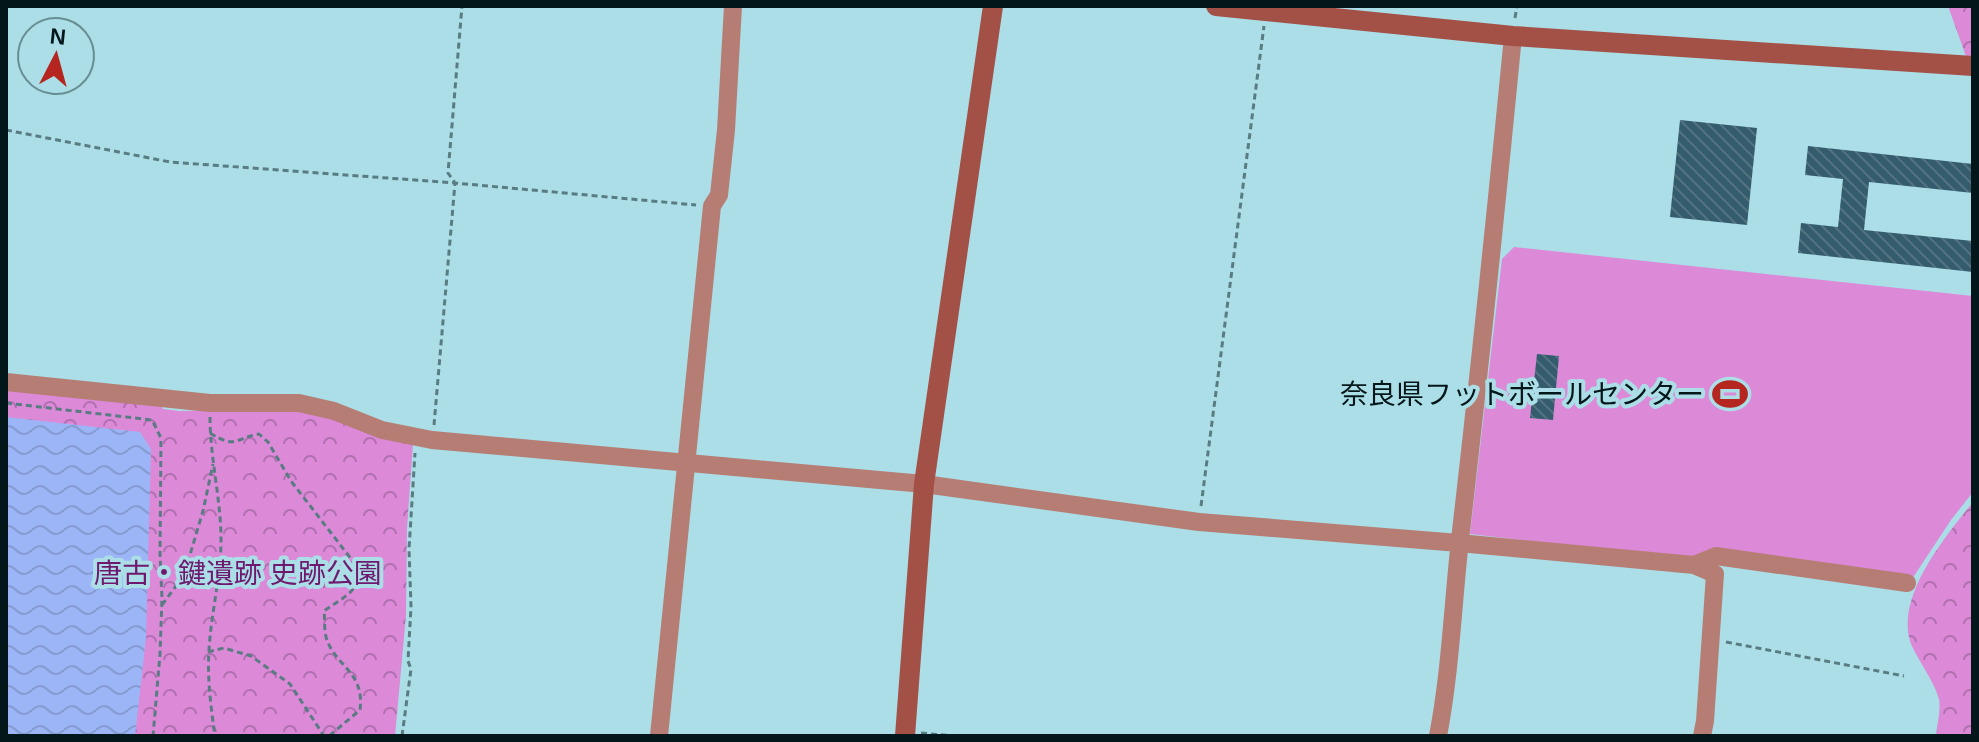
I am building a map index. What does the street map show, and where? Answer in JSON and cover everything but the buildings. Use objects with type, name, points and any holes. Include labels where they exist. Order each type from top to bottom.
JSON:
[{"type":"street","points":[[659,736],[712,206],[719,195],[724,156],[733,6]]},
{"type":"street","points":[[905,734],[924,484],[993,6]]},
{"type":"street","points":[[1216,6],[1513,36],[1973,66]]},
{"type":"street","points":[[1438,736],[1446,695],[1459,543],[1513,36]]},
{"type":"street","points":[[6,382],[210,403],[299,403],[334,411],[382,430],[424,439],[924,484],[1199,522],[1694,565],[1715,574],[1702,736]]},
{"type":"street","points":[[1694,565],[1716,556],[1907,583]]},
{"type":"path","points":[[402,736],[411,669],[408,661],[411,607],[409,549],[455,183],[448,173],[462,6]]},
{"type":"path","points":[[1199,522],[1266,11]]},
{"type":"path","points":[[6,130],[170,162],[712,206]]},
{"type":"path","points":[[6,403],[152,420],[161,438],[162,605],[153,736]]},
{"type":"path","points":[[210,403],[221,542],[208,652],[215,736]]},
{"type":"path","points":[[208,652],[224,648],[251,656],[290,684],[326,736],[360,710],[362,697],[358,683],[326,636],[324,611],[355,589],[359,573],[355,564],[291,481],[268,442],[259,434],[233,443],[225,442],[210,433]]},
{"type":"path","points":[[162,605],[184,575],[214,460]]},
{"type":"path","points":[[1710,639],[1904,676]]},
{"type":"path","points":[[905,734],[954,736]]},
{"type":"green space","points":[[1948,6],[1973,6],[1973,62],[1968,62]]},
{"type":"green space","name":"奈良県フットボールセンター","points":[[1514,247],[1973,296],[1973,492],[1912,579],[1695,560],[1470,534],[1502,259]]},
{"type":"green space","name":"唐古・鍵遺跡 史跡公園","points":[[6,389],[160,405],[163,409],[180,411],[299,408],[413,443],[407,529],[406,615],[395,736],[6,736]]},
{"type":"green space","points":[[1973,502],[1973,736],[1936,736],[1939,699],[1911,644],[1908,626],[1910,607],[1916,587],[1937,549]]},
{"type":"water","points":[[6,417],[140,432],[151,449],[146,638],[135,736],[6,736]]},
{"type":"place","name":"奈良県フットボールセンター","points":[[1730,394]]}]
